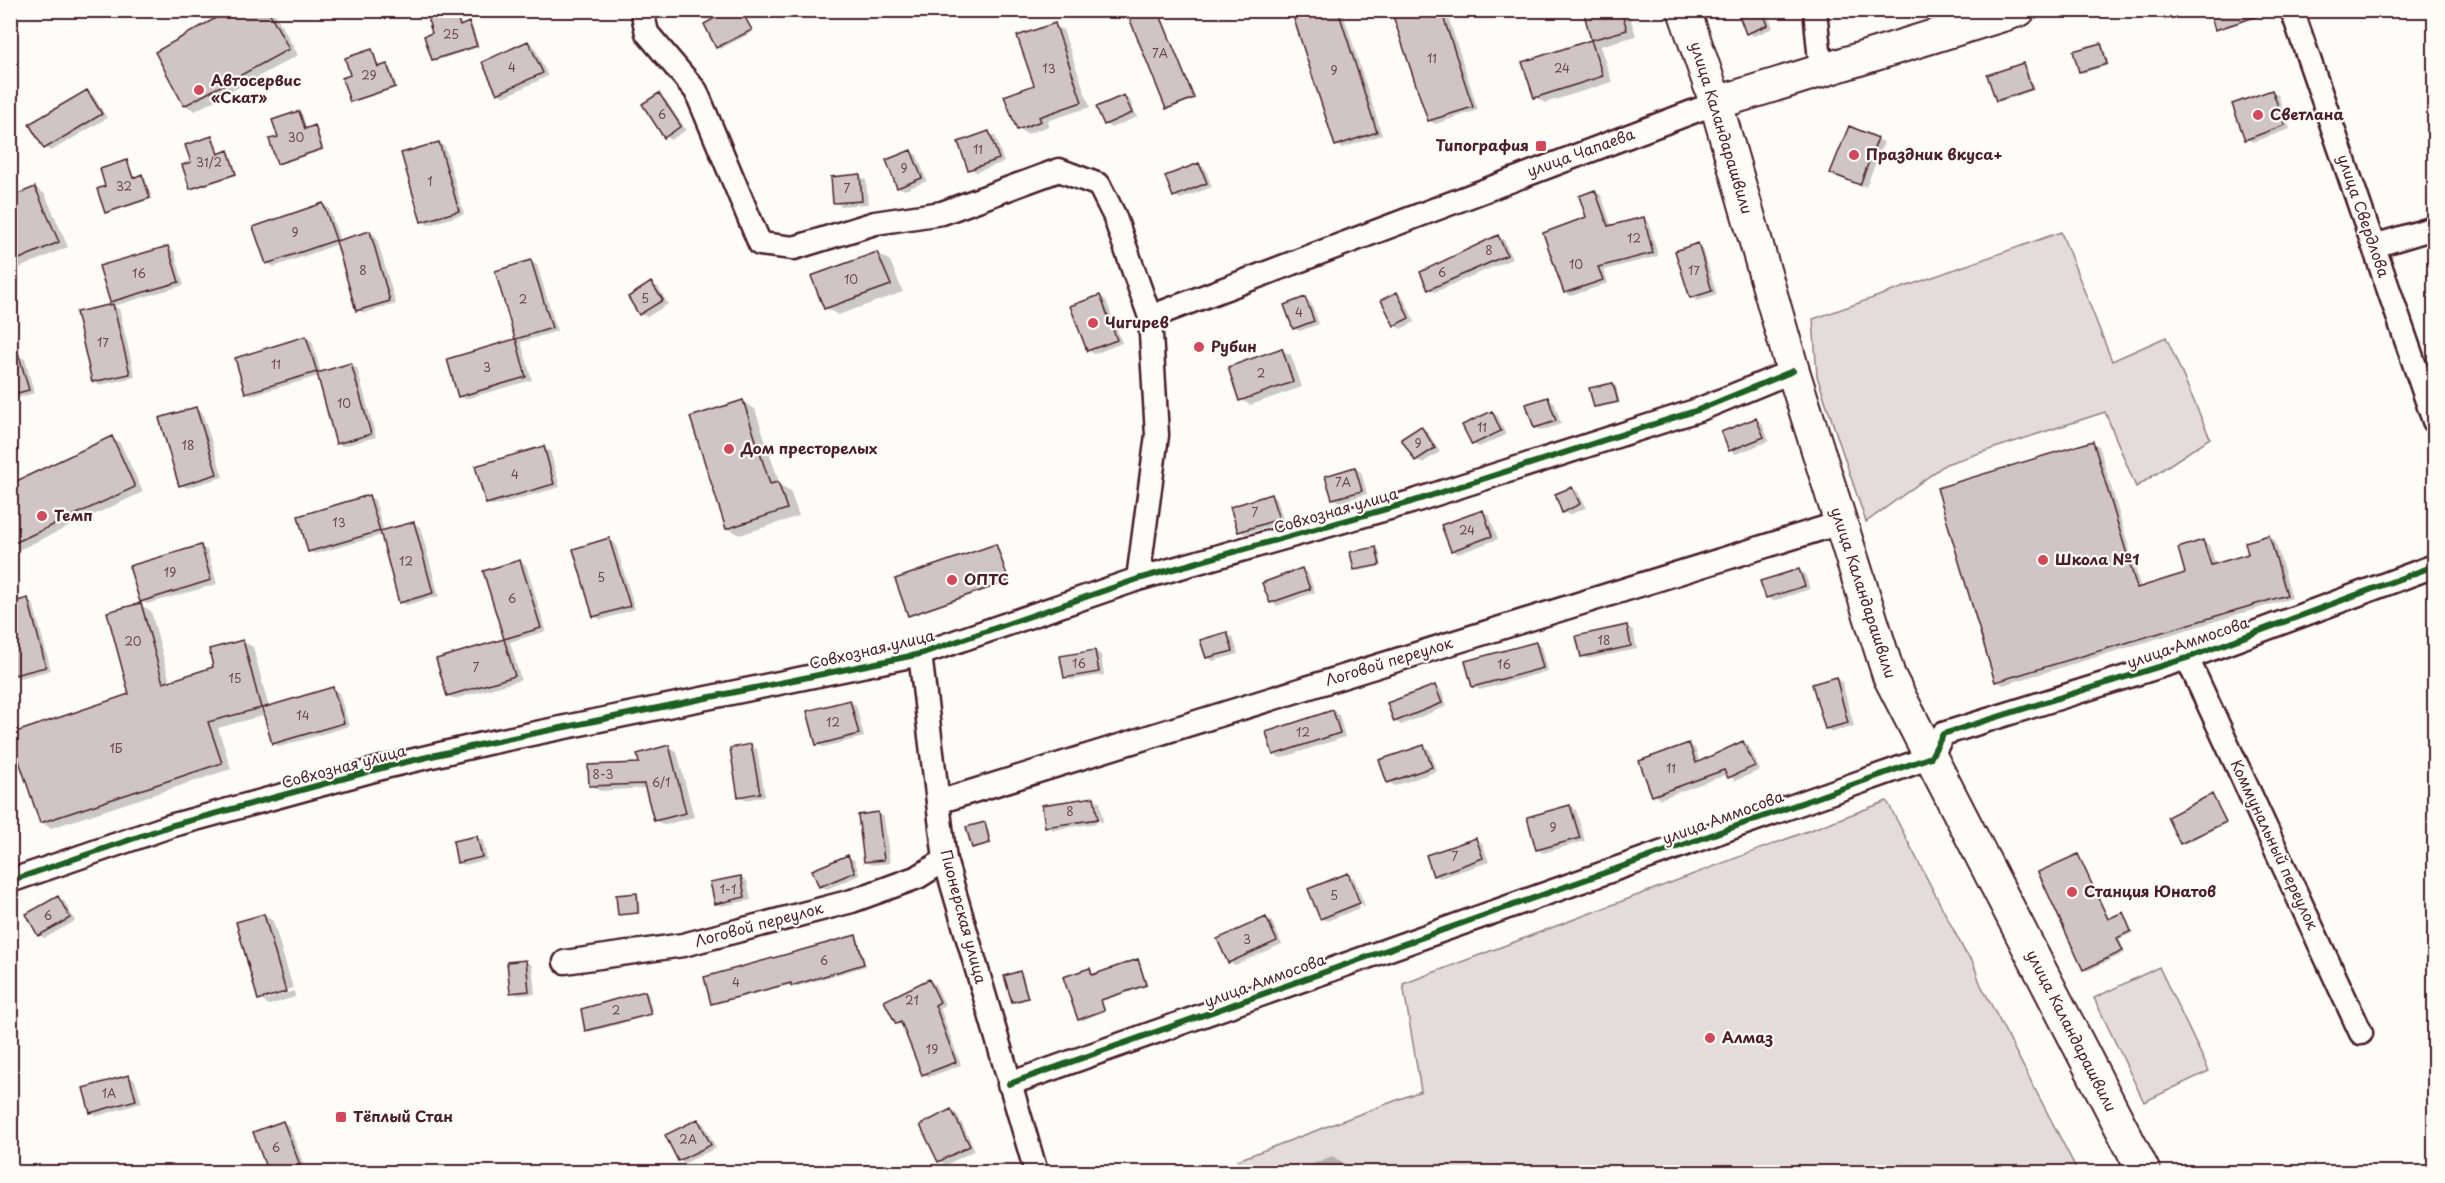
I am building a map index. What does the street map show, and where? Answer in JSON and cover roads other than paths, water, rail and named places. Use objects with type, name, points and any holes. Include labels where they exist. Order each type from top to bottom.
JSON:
[{"type":"main road","name":"улица Каландарашвили","points":[[1683,10],[1716,103],[1793,371],[1889,676],[2145,1173]]},
{"type":"main road","name":"улица Чапаева","points":[[1716,103],[2019,10]]},
{"type":"street","points":[[642,10],[647,33],[696,91],[760,244],[794,248],[875,223],[942,213],[1059,170],[1099,185],[1114,215],[1150,317],[1157,435],[1138,579]]},
{"type":"street","points":[[1815,10],[1821,71]]},
{"type":"street","name":"улица Свердлова","points":[[2292,10],[2434,421]]},
{"type":"street","name":"улица Чапаева","points":[[1150,317],[1716,103]]},
{"type":"street","points":[[2374,246],[2434,228]]},
{"type":"street","name":"Совхозная улица","points":[[10,881],[170,826],[389,766],[494,741],[920,654],[1138,579],[1411,502],[1698,410],[1793,371]]},
{"type":"street","name":"Логовой переулок","points":[[938,802],[1839,523]]},
{"type":"street","name":"улица Аммосова","points":[[1009,1084],[1931,757],[1943,734],[2187,658],[2434,566]]},
{"type":"street","name":"Пионерская улица","points":[[920,654],[945,860],[1036,1173]]},
{"type":"street","name":"Коммунальный переулок","points":[[2187,658],[2361,1033]]},
{"type":"street","name":"Логовой переулок","points":[[565,962],[683,945],[852,901],[918,877],[945,860]]},
{"type":"place","name":"Автосервис «Скат»","points":[[199,90]]},
{"type":"place","name":"Светлана","points":[[2258,115]]},
{"type":"place","name":"Типография","points":[[1541,146]]},
{"type":"place","name":"Праздник вкуса+","points":[[1854,155]]},
{"type":"place","name":"Чигирев","points":[[1093,323]]},
{"type":"place","name":"Рубин","points":[[1199,347]]},
{"type":"place","name":"Дом престорелых","points":[[729,449]]},
{"type":"place","name":"Темп","points":[[42,516]]},
{"type":"place","name":"Школа №1","points":[[2043,560]]},
{"type":"place","name":"ОПТС","points":[[952,580]]},
{"type":"place","name":"Станция Юнатов","points":[[2072,892]]},
{"type":"place","name":"Алмаз","points":[[1710,1038]]},
{"type":"place","name":"Тёплый Стан","points":[[341,1117]]}]
